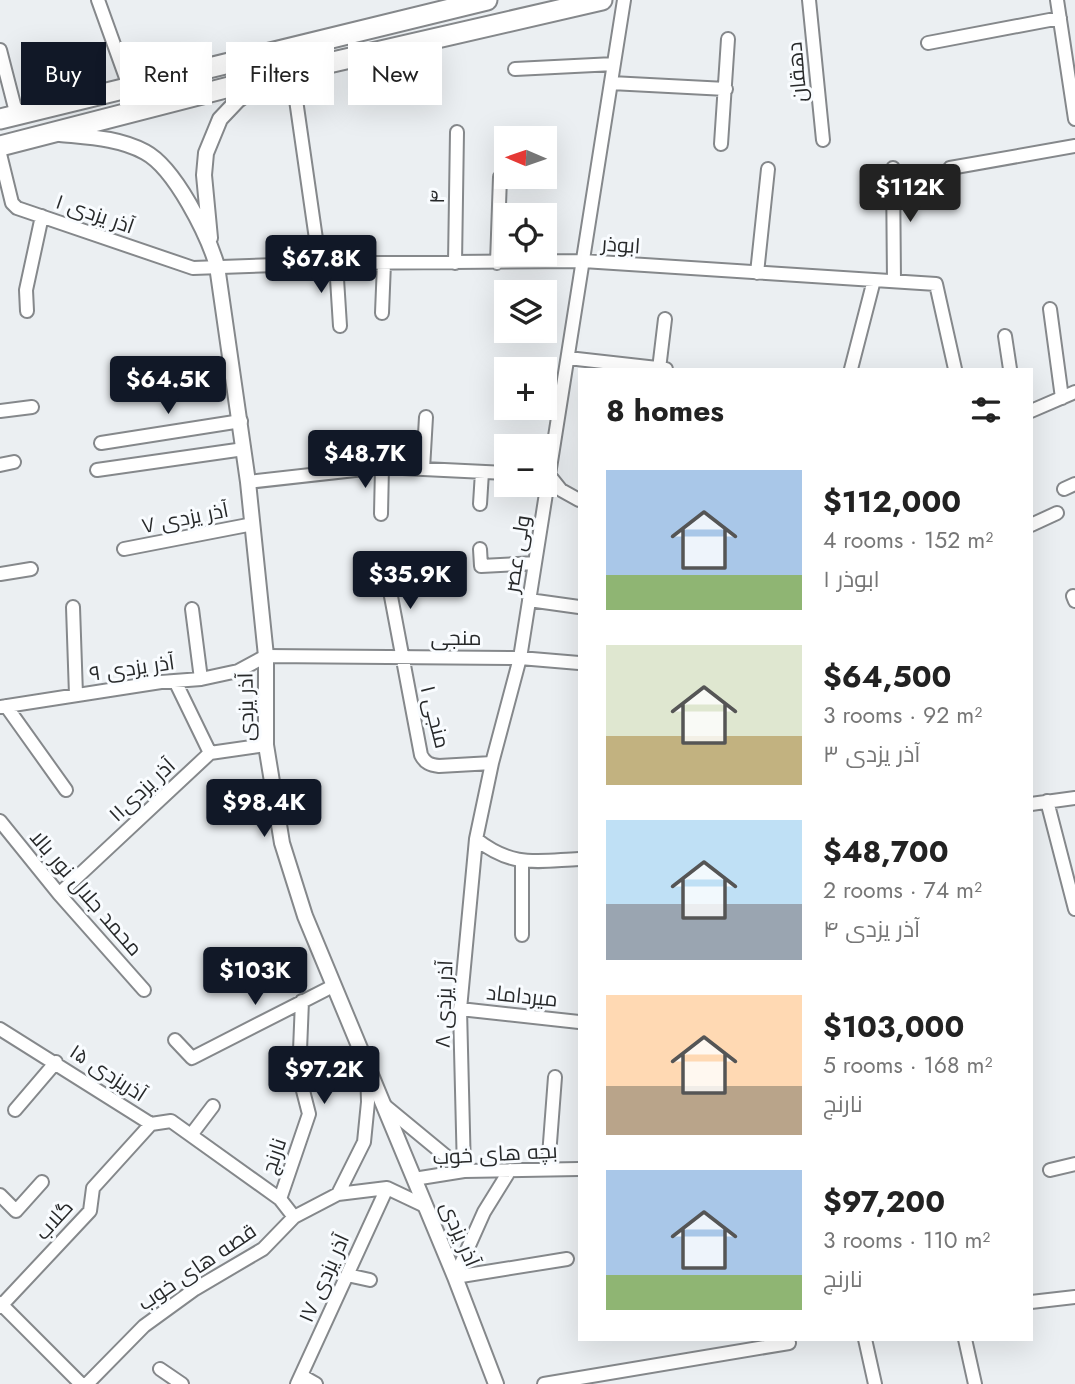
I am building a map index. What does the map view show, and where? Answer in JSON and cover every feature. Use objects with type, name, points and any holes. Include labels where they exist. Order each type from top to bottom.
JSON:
[{"type":"main road","points":[[212,69],[487,0]]},
{"type":"main road","points":[[334,62],[602,0]]},
{"type":"main road","points":[[0,146],[226,88]]},
{"type":"main road","points":[[8,117],[120,92]]},
{"type":"street","name":"ولی عصر","points":[[554,434],[624,0]]},
{"type":"street","name":"دهقان","points":[[810,0],[823,140]]},
{"type":"street","points":[[1057,0],[1075,119]]},
{"type":"street","points":[[101,1],[120,57]]},
{"type":"street","points":[[928,43],[1060,18]]},
{"type":"street","points":[[721,144],[728,39]]},
{"type":"street","points":[[0,50],[8,117]]},
{"type":"street","points":[[515,69],[614,64]]},
{"type":"street","points":[[611,83],[726,89]]},
{"type":"street","points":[[211,246],[204,175],[206,153],[220,119],[233,105]]},
{"type":"street","points":[[297,105],[316,239]]},
{"type":"street","name":"آذر یزدی","points":[[52,132],[117,141],[147,153],[173,178],[211,246],[217,266],[241,421],[265,656],[266,745],[282,844],[304,916],[455,1277],[496,1384]]},
{"type":"street","name":"۴","points":[[456,263],[457,132]]},
{"type":"street","points":[[950,167],[1075,146]]},
{"type":"street","name":"آذر یزدی ۱","points":[[0,154],[12,203],[17,208],[193,268],[217,266]]},
{"type":"street","points":[[892,168],[894,281]]},
{"type":"street","points":[[757,273],[768,169]]},
{"type":"street","points":[[27,311],[28,276],[42,216]]},
{"type":"street","name":"ابوذر","points":[[557,262],[583,261],[936,284],[955,368]]},
{"type":"street","points":[[336,263],[340,326]]},
{"type":"street","points":[[382,313],[384,263]]},
{"type":"street","name":"ابوذر","points":[[217,266],[494,263]]},
{"type":"street","points":[[851,368],[874,280]]},
{"type":"street","points":[[1050,309],[1062,398]]},
{"type":"street","points":[[659,368],[665,319]]},
{"type":"street","points":[[1004,336],[1010,368]]},
{"type":"street","points":[[568,358],[651,368]]},
{"type":"street","points":[[1033,410],[1075,392]]},
{"type":"street","points":[[0,411],[32,407]]},
{"type":"street","points":[[423,470],[426,417]]},
{"type":"street","points":[[100,443],[241,421]]},
{"type":"street","points":[[97,470],[244,449]]},
{"type":"street","points":[[0,465],[14,462]]},
{"type":"street","points":[[381,514],[382,467]]},
{"type":"street","points":[[248,482],[382,467],[494,472]]},
{"type":"street","points":[[480,504],[482,472]]},
{"type":"street","points":[[557,486],[578,499]]},
{"type":"street","name":"ولی عصر","points":[[477,839],[492,763],[520,658],[544,497]]},
{"type":"street","points":[[1033,524],[1057,513]]},
{"type":"street","name":"آذر یزدی ۷","points":[[124,549],[253,524]]},
{"type":"street","points":[[481,549],[481,566],[535,564]]},
{"type":"street","points":[[0,574],[32,569]]},
{"type":"street","points":[[386,570],[402,657]]},
{"type":"street","points":[[529,600],[578,607]]},
{"type":"street","points":[[73,607],[76,695]]},
{"type":"street","points":[[192,609],[201,679]]},
{"type":"street","name":"منجی","points":[[265,656],[520,658],[578,663]]},
{"type":"street","name":"آذر یزدی ۹","points":[[3,707],[201,679],[238,671],[265,656]]},
{"type":"street","name":"منجی ۱","points":[[402,657],[424,760],[439,766],[492,763]]},
{"type":"street","points":[[175,681],[209,753],[266,745]]},
{"type":"street","points":[[3,707],[66,790]]},
{"type":"street","name":"آذر یزدی۱۱","points":[[59,894],[209,753]]},
{"type":"street","points":[[1033,804],[1075,797]]},
{"type":"street","points":[[1047,801],[1075,909]]},
{"type":"street","name":"محمد جلال نور بالا","points":[[0,821],[59,894],[144,990]]},
{"type":"street","points":[[477,839],[502,857],[522,862],[578,859]]},
{"type":"street","name":"۸ آذر یزدی","points":[[464,1171],[460,1009],[477,839]]},
{"type":"street","points":[[522,862],[522,935]]},
{"type":"street","points":[[175,1040],[192,1058],[333,986]]},
{"type":"street","name":"نارنج","points":[[280,1199],[309,1114],[299,1075],[302,1002]]},
{"type":"street","name":"میرداماد","points":[[460,1009],[578,1022]]},
{"type":"street","name":"۱۵ آذریزدی","points":[[0,1029],[151,1124],[172,1121],[280,1199],[294,1217]]},
{"type":"street","points":[[15,1110],[56,1062]]},
{"type":"street","points":[[338,1194],[364,1142],[368,1102],[367,1066]]},
{"type":"street","points":[[548,1169],[555,1077]]},
{"type":"street","points":[[384,1105],[464,1171]]},
{"type":"street","points":[[191,1135],[213,1106]]},
{"type":"street","name":"گلاب","points":[[1,1305],[90,1211],[93,1188],[151,1124]]},
{"type":"street","points":[[1050,1170],[1075,1164]]},
{"type":"street","name":"بچه های خوب","points":[[414,1180],[464,1171],[578,1169]]},
{"type":"street","points":[[455,1277],[484,1212],[510,1170]]},
{"type":"street","points":[[0,1195],[16,1211],[42,1182]]},
{"type":"street","points":[[387,1188],[425,1206]]},
{"type":"street","name":"قصه های خوب","points":[[87,1384],[144,1326],[195,1289],[263,1249],[294,1217],[338,1194],[387,1188]]},
{"type":"street","name":"آذر یزدی ۱۷","points":[[299,1380],[387,1188]]},
{"type":"street","points":[[455,1277],[567,1259]]},
{"type":"street","points":[[347,1275],[370,1280]]},
{"type":"street","points":[[1033,1302],[1075,1297]]},
{"type":"street","points":[[1,1305],[81,1384]]},
{"type":"street","points":[[865,1341],[874,1384]]},
{"type":"street","points":[[965,1341],[975,1384]]},
{"type":"street","points":[[544,1384],[618,1378],[789,1343]]},
{"type":"street","points":[[160,1368],[182,1384]]},
{"type":"street","points":[[299,1380],[316,1384]]}]
